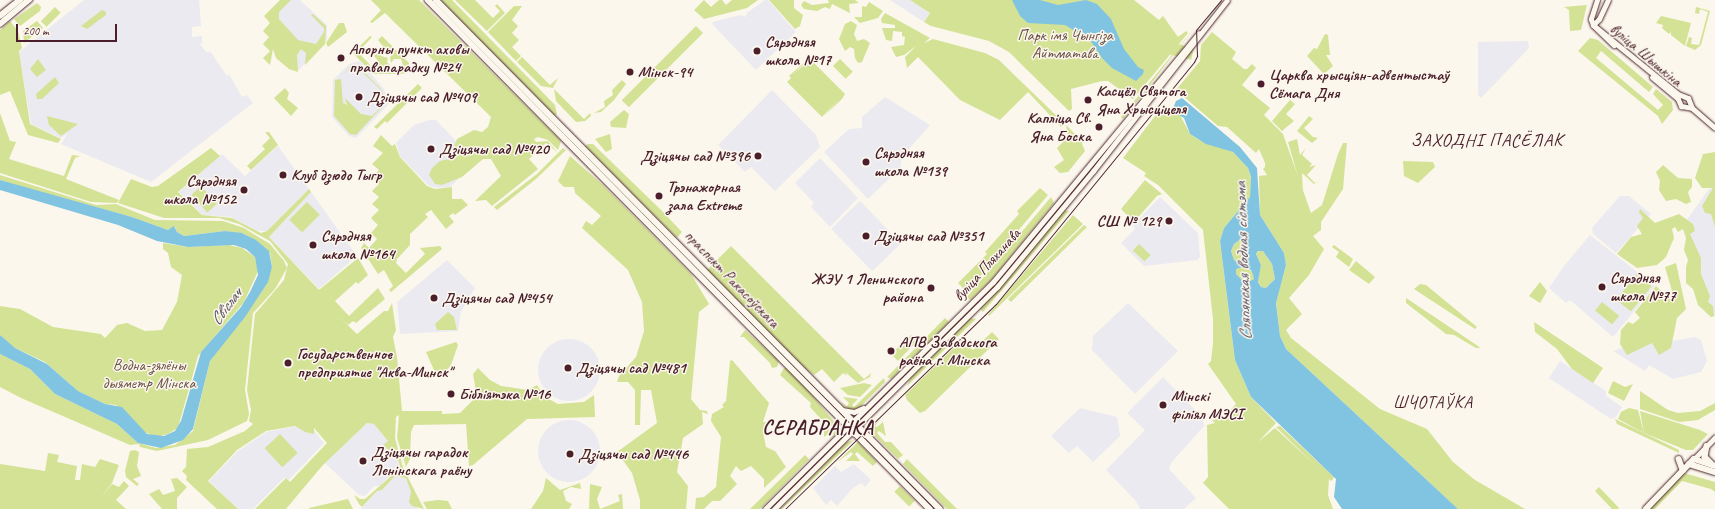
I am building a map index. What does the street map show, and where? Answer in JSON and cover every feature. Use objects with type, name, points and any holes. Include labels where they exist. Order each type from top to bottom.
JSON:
[{"type":"main road","points":[[0,16],[20,0]]},
{"type":"main road","points":[[0,24],[29,0]]},
{"type":"main road","name":"праспект Ракасоўскага","points":[[428,0],[625,202],[697,271],[847,426],[930,509]]},
{"type":"main road","name":"праспект Ракасоўскага","points":[[436,0],[940,509]]},
{"type":"main road","name":"вуліца Пляханава","points":[[774,509],[859,427],[997,287],[1065,206],[1227,0]]},
{"type":"main road","points":[[1597,0],[1591,18],[1593,25],[1599,19],[1608,0]]},
{"type":"main road","name":"вуліца Пляханава","points":[[765,509],[992,282],[1194,37],[1210,23]]},
{"type":"main road","name":"вуліца Шышкіна","points":[[1593,25],[1690,102],[1692,108],[1685,107],[1593,25]]},
{"type":"main road","points":[[1680,102],[1684,97]]},
{"type":"main road","points":[[1685,107],[1690,102]]},
{"type":"main road","points":[[1692,108],[1715,128]]},
{"type":"main road","points":[[1102,149],[1107,152]]},
{"type":"main road","points":[[1059,202],[1065,206]]},
{"type":"main road","points":[[842,410],[854,412],[872,402]]},
{"type":"main road","points":[[1646,509],[1715,437]]},
{"type":"main road","points":[[1707,446],[1705,458],[1714,466]]},
{"type":"main road","points":[[1679,459],[1683,470]]},
{"type":"main road","points":[[1692,462],[1714,466]]},
{"type":"main road","points":[[1692,462],[1715,472]]},
{"type":"shaded area","points":[[84,0],[199,0],[201,26],[192,27],[192,37],[202,36],[202,43],[200,44],[207,53],[210,51],[227,76],[229,74],[242,97],[247,95],[253,103],[151,182],[61,144],[68,133],[61,138],[31,124],[19,52]]},
{"type":"shaded area","points":[[287,0],[300,0],[327,25],[327,40],[299,70],[292,68],[276,12]]},
{"type":"shaded area","name":"Сярэдняя школа №17","points":[[765,0],[768,0],[796,32],[756,70],[712,24],[713,22],[740,15],[745,17],[748,12]]},
{"type":"shaded area","points":[[890,0],[910,0],[930,13],[924,22]]},
{"type":"shaded area","points":[[1528,41],[1529,48],[1481,98],[1478,95],[1478,42]]},
{"type":"shaded area","name":"Дзіцячы сад №409","points":[[360,61],[384,89],[389,104],[356,138],[349,136],[332,117],[333,80],[349,64]]},
{"type":"shaded area","points":[[772,90],[816,135],[820,147],[775,191],[751,167],[745,172],[718,145]]},
{"type":"shaded area","points":[[885,97],[930,125],[901,158],[901,167],[868,199],[824,152],[849,129],[862,128],[862,117]]},
{"type":"shaded area","name":"Дзіцячы сад №420","points":[[429,120],[436,120],[476,162],[450,187],[435,188],[428,185],[400,156],[396,143],[414,125]]},
{"type":"shaded area","name":"Сярэдняя школа №152","points":[[278,146],[309,189],[267,231],[257,231],[231,217],[203,215],[179,192],[222,154],[245,176]]},
{"type":"shaded area","points":[[820,158],[858,198],[830,227],[811,207],[814,203],[795,183]]},
{"type":"shaded area","points":[[1715,181],[1715,316],[1711,317],[1705,312],[1683,225]]},
{"type":"shaded area","name":"Сярэдняя школа №164","points":[[311,192],[357,256],[319,289],[269,237]]},
{"type":"shaded area","points":[[1620,196],[1629,196],[1651,214],[1616,253],[1593,234],[1592,228]]},
{"type":"shaded area","points":[[1160,197],[1198,233],[1200,257],[1198,260],[1144,266],[1121,243],[1135,229],[1133,225]]},
{"type":"shaded area","name":"Дзіцячы сад №351","points":[[860,201],[901,243],[872,271],[831,229]]},
{"type":"shaded area","name":"Сярэдняя школа №77","points":[[1590,235],[1655,286],[1613,337],[1570,300],[1566,303],[1549,288],[1564,266]]},
{"type":"shaded area","name":"Дзіцячы сад №454","points":[[447,260],[475,288],[461,312],[458,331],[400,334],[397,302]]},
{"type":"shaded area","points":[[1128,303],[1178,351],[1135,394],[1092,350],[1093,336]]},
{"type":"shaded area","points":[[1695,337],[1701,340],[1707,361],[1701,372],[1673,379],[1649,365],[1645,371],[1613,351],[1653,338],[1666,342]]},
{"type":"shaded area","name":"Дзіцячы сад №481","points":[[569,339],[581,341],[591,348],[598,358],[600,370],[598,382],[591,392],[581,399],[569,401],[557,399],[547,392],[540,382],[538,370],[540,358],[547,348],[557,341]]},
{"type":"shaded area","points":[[1560,361],[1606,391],[1606,396],[1622,407],[1616,417],[1611,419],[1549,378]]},
{"type":"shaded area","points":[[1163,377],[1203,418],[1204,426],[1171,463],[1169,469],[1196,498],[1184,509],[1140,509],[1136,501],[1106,470],[1145,430],[1127,413]]},
{"type":"shaded area","points":[[1080,408],[1117,417],[1120,436],[1093,462],[1077,446],[1069,453],[1051,436]]},
{"type":"shaded area","name":"Дзіцячы сад №446","points":[[563,420],[575,420],[591,429],[598,439],[600,451],[598,463],[591,473],[575,482],[563,482],[552,477],[543,468],[538,457],[538,445],[543,434],[552,425]]},
{"type":"shaded area","name":"Дзіцячы гарадок Ленінскага раёну","points":[[367,423],[374,424],[388,441],[384,445],[398,459],[399,465],[380,486],[374,486],[365,496],[359,495],[325,463]]},
{"type":"shaded area","points":[[309,424],[324,443],[289,480],[285,477],[253,509],[238,509],[209,481],[238,451],[266,432]]},
{"type":"shaded area","name":"СЕРАБРАНКА","points":[[854,464],[871,480],[865,487],[861,483],[853,488],[837,506],[831,500],[826,505],[813,488],[835,466],[841,472]]},
{"type":"shaded area","points":[[395,476],[406,478],[418,509],[361,509],[377,491],[382,490]]},
{"type":"green space","points":[[280,0],[291,0],[279,12],[279,19],[298,40],[316,44],[324,32],[324,28],[311,15],[313,14],[326,26],[325,44],[305,65],[306,53],[301,49],[297,55],[298,72],[289,69],[276,58],[273,49],[270,65],[263,58],[270,51],[263,44],[269,37],[263,31],[270,23],[264,16]]},
{"type":"green space","points":[[371,0],[419,0],[561,141],[558,150],[548,140],[538,137],[534,139],[536,142],[548,141],[557,152],[546,143],[529,159],[538,169],[492,206],[486,200],[475,201],[501,176],[491,159],[483,159],[462,177],[442,185],[435,184],[429,175],[432,168],[440,161],[449,159],[457,139],[474,130],[482,132],[488,127],[491,117],[385,13],[372,23],[370,22],[381,10]]},
{"type":"green space","points":[[440,0],[452,0],[555,105],[557,114],[555,116]]},
{"type":"green space","points":[[455,0],[475,0],[493,18],[500,11],[495,6],[497,4],[505,13],[487,31]]},
{"type":"green space","points":[[704,0],[711,7],[719,0],[722,0],[726,5],[732,0],[758,0],[747,8],[704,19],[694,10]]},
{"type":"green space","points":[[769,0],[794,0],[794,8],[803,15],[800,26],[795,29]]},
{"type":"green space","points":[[828,0],[855,0],[859,3],[849,4],[850,13],[832,4],[830,9],[825,7],[817,11],[804,9],[801,5],[804,1],[812,5],[829,3]]},
{"type":"green space","name":"Парк імя Чынгіза Айтматава","points":[[910,0],[1134,0],[1159,20],[1163,16],[1178,37],[1186,31],[1188,33],[1133,99],[1108,81],[1102,81],[1071,89],[1072,109],[1069,111],[1009,52],[989,41],[931,26],[924,22],[930,13]]},
{"type":"green space","points":[[869,2],[883,11],[878,18],[860,23],[854,17],[862,17],[862,6],[866,7]]},
{"type":"green space","points":[[37,3],[41,7],[40,11],[20,26],[14,19]]},
{"type":"green space","points":[[1587,5],[1581,30],[1570,31],[1569,10],[1564,7]]},
{"type":"green space","points":[[514,6],[522,6],[512,20],[518,26],[512,33],[519,40],[512,47],[521,56],[516,61],[488,32]]},
{"type":"green space","points":[[55,7],[61,13],[47,27],[41,21]]},
{"type":"green space","points":[[1696,7],[1710,11],[1701,45],[1695,50],[1686,46],[1689,37],[1692,38],[1691,44],[1699,45],[1708,12],[1700,9],[1699,14],[1695,13]]},
{"type":"green space","points":[[102,10],[106,12],[106,15],[87,29],[81,26]]},
{"type":"green space","points":[[885,13],[930,38],[924,43],[933,39],[985,53],[999,60],[1064,123],[1061,127],[1028,92],[1000,120],[960,100],[918,57],[907,68],[905,57],[916,46],[904,55],[896,57],[891,47],[904,45],[905,37],[902,36],[902,32],[893,31],[892,41],[886,40],[882,28],[895,28],[895,25],[882,23],[881,19]]},
{"type":"green space","points":[[1065,16],[1194,48],[1191,60],[1062,27]]},
{"type":"green space","points":[[1661,16],[1691,23],[1685,46],[1671,35],[1671,32],[1669,34],[1662,28],[1663,25],[1656,23]]},
{"type":"green space","points":[[10,21],[18,31],[22,48],[19,51],[30,124],[61,139],[58,143],[28,135],[10,91],[0,95],[0,30]]},
{"type":"green space","points":[[37,21],[43,28],[24,43],[23,31]]},
{"type":"green space","points":[[851,21],[857,25],[854,34],[857,41],[864,39],[870,43],[862,62],[858,63],[855,58],[854,49],[850,47],[845,51],[839,39],[845,24]]},
{"type":"green space","points":[[339,23],[344,23],[347,32],[328,47],[326,43]]},
{"type":"green space","points":[[696,26],[703,33],[629,107],[622,100]]},
{"type":"green space","points":[[1196,26],[1131,109],[1123,119],[1121,117]]},
{"type":"green space","points":[[1212,32],[1236,52],[1232,59],[1244,69],[1247,69],[1252,64],[1256,68],[1242,85],[1270,108],[1264,115],[1283,134],[1311,213],[1322,205],[1338,154],[1343,143],[1347,143],[1343,189],[1321,222],[1321,230],[1313,236],[1324,249],[1309,275],[1289,298],[1302,314],[1286,330],[1291,338],[1380,409],[1427,429],[1453,462],[1475,480],[1525,509],[1458,509],[1286,349],[1280,336],[1276,302],[1286,265],[1284,253],[1260,215],[1259,176],[1267,175],[1263,169],[1265,167],[1265,163],[1259,149],[1256,153],[1227,127],[1218,126],[1176,90],[1200,61],[1201,45]]},
{"type":"green space","points":[[1325,34],[1328,35],[1330,55],[1326,55],[1333,66],[1324,74],[1307,56],[1314,48],[1317,49]]},
{"type":"green space","points":[[370,36],[372,37],[358,52],[373,68],[379,62],[374,56],[382,48],[381,56],[388,58],[387,62],[398,74],[373,74],[353,53]]},
{"type":"green space","points":[[382,36],[409,63],[407,73],[400,74],[397,70],[403,65],[401,59],[394,59],[391,63],[390,58],[392,53],[387,51],[378,40]]},
{"type":"green space","points":[[1590,38],[1598,40],[1653,87],[1649,92],[1601,51],[1596,58],[1658,110],[1663,105],[1653,94],[1656,89],[1672,102],[1673,110],[1662,124],[1658,116],[1578,51]]},
{"type":"green space","points":[[522,57],[550,85],[558,78],[553,88],[541,86],[517,62]]},
{"type":"green space","points":[[38,59],[46,70],[37,77],[30,69]]},
{"type":"green space","points":[[808,59],[793,75],[810,59],[845,94],[842,99],[825,115],[840,98],[822,117],[787,82],[791,78],[789,76]]},
{"type":"green space","points":[[840,59],[853,72],[846,79],[833,66]]},
{"type":"green space","points":[[357,65],[381,89],[386,103],[356,135],[350,134],[334,116],[335,80],[341,79],[343,103],[347,105],[345,98],[361,114],[372,116],[384,104],[381,90],[357,67],[351,67],[339,78],[351,66]]},
{"type":"green space","points":[[55,77],[59,83],[42,99],[37,99],[36,94]]},
{"type":"green space","points":[[622,80],[626,84],[614,100],[601,112],[594,113],[605,107],[604,101],[613,95],[612,90]]},
{"type":"green space","points":[[418,84],[422,88],[387,123],[385,121],[377,129],[374,127]]},
{"type":"green space","points":[[285,88],[289,93],[287,99],[298,108],[291,116],[274,98]]},
{"type":"green space","points":[[554,89],[584,119],[590,113],[591,116],[585,121],[576,122],[556,101]]},
{"type":"green space","points":[[1290,100],[1295,104],[1286,114],[1294,121],[1282,131],[1272,121]]},
{"type":"green space","points":[[1161,108],[1180,115],[1190,134],[1199,140],[1233,152],[1248,168],[1251,178],[1250,197],[1224,228],[1220,241],[1235,360],[1251,397],[1276,423],[1258,442],[1275,428],[1329,478],[1328,495],[1333,509],[1229,509],[1203,483],[1208,477],[1207,425],[1215,423],[1212,420],[1223,418],[1236,404],[1208,364],[1211,361],[1213,343],[1213,319],[1203,230],[1158,185],[1144,176],[1146,173],[1123,158]]},
{"type":"green space","points":[[624,110],[629,114],[626,128],[611,127],[610,122]]},
{"type":"green space","points":[[0,113],[10,141],[16,142],[9,159],[64,176],[72,155],[80,156],[75,158],[66,179],[119,200],[117,203],[91,202],[0,173]]},
{"type":"green space","points":[[47,116],[78,124],[61,136],[49,125]]},
{"type":"green space","points":[[1309,116],[1313,119],[1304,128],[1313,137],[1318,138],[1312,143],[1297,131]]},
{"type":"green space","points":[[1066,125],[1080,139],[1085,151],[1068,172],[1060,173],[1054,167],[1064,160],[1057,148],[1068,137]]},
{"type":"green space","points":[[265,132],[269,132],[278,145],[251,170],[247,166],[265,149],[262,146],[270,138]]},
{"type":"green space","points":[[610,134],[612,149],[606,152],[595,139]]},
{"type":"green space","points":[[381,135],[392,146],[395,144],[400,157],[427,186],[435,189],[452,187],[452,199],[462,199],[468,205],[455,215],[453,213],[449,216],[454,222],[446,229],[431,210],[425,214],[428,217],[410,234],[410,245],[397,259],[396,263],[406,273],[425,254],[420,248],[440,246],[442,249],[391,292],[389,290],[393,286],[384,270],[378,274],[361,248],[364,243],[369,248],[377,239],[371,233],[378,225],[371,218],[379,210],[372,204],[379,197],[372,191],[379,184],[372,177],[379,170],[372,164],[383,153],[373,146]]},
{"type":"green space","points":[[1297,139],[1300,155],[1306,148],[1302,155],[1312,164],[1309,167],[1316,165],[1307,175],[1315,183],[1319,181],[1314,184],[1302,173],[1303,194],[1288,142]]},
{"type":"green space","points":[[588,144],[593,144],[682,232],[677,238],[585,146]]},
{"type":"green space","points":[[211,148],[220,156],[178,192],[202,215],[232,218],[261,233],[267,231],[309,189],[311,192],[269,237],[319,290],[358,258],[368,275],[358,284],[356,282],[335,301],[349,316],[378,288],[385,299],[356,323],[353,321],[348,325],[335,313],[357,334],[384,311],[388,311],[392,303],[396,330],[393,337],[397,357],[402,411],[442,411],[442,414],[460,413],[473,400],[476,391],[473,374],[478,368],[490,380],[501,386],[528,390],[537,385],[545,397],[558,404],[584,402],[594,395],[595,417],[527,419],[473,465],[469,466],[466,424],[414,425],[411,432],[410,459],[406,467],[397,438],[399,415],[396,417],[395,438],[404,471],[400,467],[398,458],[383,445],[388,441],[374,424],[367,423],[322,466],[286,509],[255,509],[286,478],[290,482],[327,443],[314,428],[314,434],[305,432],[295,426],[266,431],[237,450],[208,481],[238,509],[217,509],[186,480],[187,476],[182,471],[186,467],[187,449],[208,447],[245,431],[253,424],[249,421],[251,410],[247,390],[255,314],[284,280],[288,264],[270,241],[239,224],[219,218],[164,218],[118,203],[131,179],[152,187],[158,186]]},
{"type":"green space","points":[[563,148],[566,150],[536,179],[497,210],[494,207],[537,174]]},
{"type":"green space","points":[[1715,152],[1715,227],[1711,214],[1705,213],[1702,206],[1713,188],[1702,188],[1695,178],[1703,154]]},
{"type":"green space","points":[[570,156],[603,185],[691,274],[709,304],[699,312],[691,399],[700,410],[707,411],[708,414],[702,412],[703,424],[683,438],[677,472],[688,486],[686,509],[640,509],[640,500],[632,473],[617,452],[657,423],[651,390],[641,390],[640,425],[635,425],[635,390],[628,382],[617,382],[619,376],[636,357],[644,331],[642,302],[628,270],[582,228],[586,221],[592,225],[601,216],[575,193],[574,187],[564,187],[558,181]]},
{"type":"green space","points":[[1403,161],[1433,162],[1435,167],[1418,183],[1404,176]]},
{"type":"green space","points":[[1663,165],[1678,178],[1692,179],[1692,187],[1688,192],[1691,202],[1686,204],[1676,199],[1666,201],[1659,190],[1660,181],[1656,172]]},
{"type":"green space","points":[[0,175],[96,205],[116,204],[155,220],[223,221],[244,228],[270,244],[284,261],[287,268],[275,289],[253,313],[245,390],[249,414],[247,421],[208,440],[157,451],[140,447],[139,444],[130,445],[21,398],[0,387],[0,354],[30,369],[55,394],[117,424],[138,443],[156,448],[175,445],[193,431],[210,361],[262,291],[272,267],[270,253],[245,234],[225,231],[184,236],[177,232],[175,227],[168,230],[132,217],[25,188],[0,180]]},
{"type":"green space","points":[[1145,180],[1162,194],[1157,196],[1134,222],[1121,209]]},
{"type":"green space","points":[[201,186],[217,204],[207,213],[191,195]]},
{"type":"green space","points":[[1040,188],[1048,195],[967,292],[958,283],[987,254],[985,252],[1019,214],[1017,211]]},
{"type":"green space","points":[[1051,197],[1054,203],[991,280],[970,300],[967,297]]},
{"type":"green space","points":[[307,202],[320,215],[302,232],[289,220]]},
{"type":"green space","points":[[1640,209],[1655,223],[1679,214],[1693,224],[1695,231],[1690,234],[1701,258],[1701,274],[1710,296],[1708,302],[1713,306],[1714,316],[1711,317],[1698,305],[1693,289],[1686,283],[1686,267],[1688,260],[1684,250],[1686,238],[1683,229],[1678,232],[1675,227],[1672,229],[1674,238],[1666,257],[1657,265],[1637,268],[1617,254],[1631,237],[1642,234],[1637,226],[1643,218],[1639,212]]},
{"type":"green space","points":[[1063,210],[1069,211],[983,312],[980,309],[1007,280]]},
{"type":"green space","points":[[1073,215],[1083,224],[989,316],[988,315]]},
{"type":"green space","points":[[1084,225],[1087,227],[1011,302],[1008,299]]},
{"type":"green space","points":[[1241,239],[1245,241],[1247,250],[1247,260],[1242,264],[1234,260],[1231,251],[1234,244]]},
{"type":"green space","name":"Водна-зялёны дыяметр Мінска","points":[[163,243],[188,247],[229,245],[242,248],[255,257],[258,271],[244,302],[198,356],[178,428],[168,434],[156,437],[142,431],[116,405],[105,404],[78,391],[45,362],[13,347],[0,335],[0,306],[20,309],[53,327],[101,334],[105,338],[117,325],[127,323],[145,331],[162,330],[177,302],[182,275],[171,267],[168,253],[163,249]]},
{"type":"green space","points":[[1139,244],[1151,255],[1145,261],[1133,251]]},
{"type":"green space","points":[[1334,245],[1353,259],[1349,267],[1336,257],[1339,252],[1332,247]]},
{"type":"green space","points":[[731,246],[864,379],[871,373],[870,377],[858,383],[845,372],[847,376],[843,373],[834,382],[822,369],[814,375],[801,365],[707,270]]},
{"type":"green space","points":[[1259,251],[1263,251],[1272,264],[1275,279],[1266,288],[1261,287],[1258,281],[1261,265],[1256,254]]},
{"type":"green space","points":[[1356,261],[1375,277],[1369,284],[1349,270]]},
{"type":"green space","points":[[1676,263],[1686,309],[1677,318],[1671,348],[1659,355],[1652,343],[1627,355],[1620,344],[1621,330],[1628,322],[1633,324],[1640,318],[1635,312],[1656,286],[1671,300],[1674,298],[1665,267]]},
{"type":"green space","points":[[1244,267],[1251,271],[1254,279],[1244,283],[1236,274],[1236,269]]},
{"type":"green space","points":[[1637,274],[1652,286],[1631,312],[1616,300]]},
{"type":"green space","points":[[1540,282],[1547,291],[1540,303],[1529,296]]},
{"type":"green space","points":[[1420,284],[1426,285],[1477,327],[1475,329],[1414,289]]},
{"type":"green space","points":[[1406,298],[1480,348],[1476,348],[1454,335],[1446,334],[1406,303]]},
{"type":"green space","points":[[1602,302],[1619,316],[1612,324],[1595,311]]},
{"type":"green space","points":[[448,312],[454,317],[457,330],[437,330],[435,324]]},
{"type":"green space","points":[[966,313],[967,314],[859,419],[859,418]]},
{"type":"green space","points":[[945,318],[949,322],[891,379],[887,377]]},
{"type":"green space","points":[[970,318],[976,319],[907,386],[911,377]]},
{"type":"green space","points":[[1534,322],[1603,368],[1593,383],[1572,369],[1557,349],[1535,332]]},
{"type":"green space","points":[[745,330],[779,361],[777,367],[772,368],[770,363],[744,337],[740,337]]},
{"type":"green space","points":[[992,332],[999,339],[925,411],[920,413],[907,400],[905,395],[962,340],[973,350]]},
{"type":"green space","points":[[911,335],[917,341],[898,361],[891,354]]},
{"type":"green space","points":[[456,342],[458,345],[451,365],[443,375],[437,377],[426,352]]},
{"type":"green space","points":[[732,360],[769,403],[763,422],[766,422],[763,432],[766,447],[775,451],[786,467],[764,488],[764,479],[751,466],[741,471],[736,466],[730,476],[737,484],[720,501],[712,501],[704,509],[695,509],[696,498],[704,497],[716,487],[721,437],[711,421],[712,414],[724,407],[722,405],[726,401],[730,361]]},
{"type":"green space","points":[[784,368],[787,368],[799,379],[836,424],[837,432],[828,442],[834,434],[831,432],[824,437],[824,424],[831,430],[833,428],[820,418],[810,407],[811,403],[780,375]]},
{"type":"green space","points":[[884,378],[885,382],[857,410],[848,409],[839,401],[847,406],[849,403],[843,397],[858,399],[852,405],[854,407]]},
{"type":"green space","points":[[1613,381],[1625,387],[1633,384],[1624,401],[1608,393]]},
{"type":"green space","points":[[864,383],[872,385],[860,397],[848,395],[840,388]]},
{"type":"green space","points":[[1640,391],[1668,410],[1678,413],[1700,411],[1715,403],[1715,410],[1698,420],[1679,422],[1640,409]]},
{"type":"green space","points":[[1629,408],[1638,410],[1644,433],[1618,419],[1621,412]]},
{"type":"green space","points":[[1640,411],[1700,430],[1708,434],[1693,450],[1686,450],[1644,433]]},
{"type":"green space","points":[[881,418],[875,426],[877,427],[883,422],[886,436],[879,431],[877,433],[885,442],[891,442],[903,455],[898,459],[869,430]]},
{"type":"green space","points":[[1615,419],[1679,450],[1679,453],[1617,424]]},
{"type":"green space","points":[[1280,426],[1334,477],[1331,481],[1276,427]]},
{"type":"green space","points":[[280,434],[298,453],[282,467],[265,448]]},
{"type":"green space","points":[[854,440],[782,509],[780,509],[845,443]]},
{"type":"green space","points":[[858,442],[877,462],[873,466],[857,452],[855,454],[860,461],[846,461],[853,454],[851,452],[837,462]]},
{"type":"green space","points":[[135,450],[139,452],[137,466],[141,476],[133,479],[139,484],[137,486],[126,477],[125,471],[130,451]]},
{"type":"green space","points":[[48,453],[59,455],[57,462],[77,466],[75,480],[80,480],[82,464],[95,467],[100,459],[119,465],[112,483],[100,499],[112,484],[119,487],[124,481],[129,486],[116,500],[126,509],[0,509],[0,464],[45,471]]},
{"type":"green space","points":[[805,455],[809,459],[760,509],[750,509]]},
{"type":"green space","points":[[907,459],[957,509],[947,509],[903,464]]},
{"type":"green space","points":[[399,469],[405,472],[424,509],[412,506],[409,502],[411,492],[406,478],[395,476],[382,490],[377,491],[362,507],[359,504],[354,495],[360,499],[365,499]]},
{"type":"green space","points":[[1684,473],[1715,482],[1715,492],[1711,489],[1682,481],[1655,509],[1650,509]]},
{"type":"green space","points":[[177,478],[187,487],[177,498],[177,509],[162,509],[149,494],[159,489],[163,495],[175,491],[171,479]]},
{"type":"green space","points":[[546,478],[560,490],[580,483],[581,489],[571,487],[563,491],[566,501],[572,504],[569,509],[531,509],[543,491]]},
{"type":"green space","points":[[590,484],[602,487],[597,499],[600,509],[589,509]]},
{"type":"green space","points":[[900,486],[915,501],[909,507],[894,492]]},
{"type":"green space","points":[[1599,487],[1619,508],[1618,509],[1612,509],[1595,491]]},
{"type":"green space","points":[[622,494],[623,509],[600,509],[620,501],[618,495]]},
{"type":"green space","points":[[348,499],[353,509],[309,509],[309,508]]},
{"type":"green space","points":[[438,500],[448,501],[452,509],[427,509],[423,502]]},
{"type":"water","points":[[1012,0],[1040,0],[1058,5],[1086,0],[1097,4],[1111,19],[1124,49],[1138,67],[1144,70],[1143,74],[1136,81],[1112,68],[1102,58],[1090,40],[1065,25],[1028,23],[1020,16]]},
{"type":"water","points":[[1182,98],[1240,147],[1257,168],[1260,215],[1284,253],[1286,265],[1276,303],[1280,336],[1286,349],[1458,509],[1342,509],[1334,497],[1336,479],[1251,397],[1235,360],[1220,241],[1224,228],[1250,197],[1251,177],[1248,168],[1233,152],[1206,144],[1190,134],[1184,118],[1172,111],[1176,101]],"holes":[[[1241,239],[1245,241],[1247,250],[1247,260],[1242,264],[1234,260],[1231,251],[1234,244]],[[1258,251],[1263,251],[1272,264],[1275,279],[1266,288],[1261,287],[1258,282],[1261,265],[1256,254]],[[1244,267],[1251,270],[1254,279],[1244,282],[1236,274],[1236,269]]]},
{"type":"water","points":[[0,180],[132,217],[168,230],[174,226],[177,232],[184,236],[225,231],[242,233],[256,240],[269,251],[272,267],[268,282],[245,317],[210,361],[193,429],[183,440],[161,448],[138,443],[117,424],[55,394],[30,369],[0,354],[0,335],[15,348],[47,364],[78,391],[105,404],[122,407],[147,434],[164,436],[175,431],[181,421],[201,352],[241,307],[250,292],[258,275],[255,257],[246,249],[234,245],[188,247],[157,241],[118,225],[0,190]]},
{"type":"tram line","points":[[785,509],[996,304],[1194,62],[1197,56],[1196,30],[1221,0]]},
{"type":"place","name":"Сярэдняя школа №17","points":[[757,51]]},
{"type":"place","name":"Апорны пункт аховы правапарадку №24","points":[[341,58]]},
{"type":"place","name":"Мінск-94","points":[[630,72]]},
{"type":"place","name":"Царква хрысціян-адвентыстаў Сёмага Дня","points":[[1261,84]]},
{"type":"place","name":"Дзіцячы сад №409","points":[[359,97]]},
{"type":"place","name":"Касцёл Святога Яна Хрысціцеля","points":[[1088,100]]},
{"type":"place","name":"Капліца Св. Яна Боска","points":[[1099,127]]},
{"type":"place","name":"Дзіцячы сад №420","points":[[431,149]]},
{"type":"place","name":"Дзіцячы сад №396","points":[[758,156]]},
{"type":"place","name":"Сярэдняя школа №139","points":[[866,162]]},
{"type":"place","name":"Клуб дзюдо Тыгр","points":[[283,175]]},
{"type":"place","name":"Сярэдняя школа №152","points":[[244,190]]},
{"type":"place","name":"Трэнажорная зала Extreme","points":[[659,196]]},
{"type":"place","name":"СШ № 129","points":[[1169,221]]},
{"type":"place","name":"Дзіцячы сад №351","points":[[866,236]]},
{"type":"place","name":"Сярэдняя школа №164","points":[[313,245]]},
{"type":"place","name":"Сярэдняя школа №77","points":[[1602,287]]},
{"type":"place","name":"ЖЭУ 1 Ленинского района","points":[[931,288]]},
{"type":"place","name":"Дзіцячы сад №454","points":[[434,298]]},
{"type":"place","name":"АПВ Завадскога раёна г. Мінска","points":[[891,351]]},
{"type":"place","name":"Государственное предприятие \"Аква-Минск\"","points":[[288,363]]},
{"type":"place","name":"Дзіцячы сад №481","points":[[568,368]]},
{"type":"place","name":"Бібліятэка №16","points":[[451,394]]},
{"type":"place","name":"Мінскі філіял МЭСІ","points":[[1163,405]]},
{"type":"place","name":"Дзіцячы сад №446","points":[[570,454]]},
{"type":"place","name":"Дзіцячы гарадок Ленінскага раёну","points":[[363,461]]},
{"type":"district","name":"ЗАХОДНІ ПАСЁЛАК","points":[[1487,140]]},
{"type":"district","name":"ШЧОТАЎКА","points":[[1433,403]]},
{"type":"district","name":"СЕРАБРАНКА","points":[[818,427]]},
{"type":"water label","name":"Сляпянская водная сістэма","points":[[1243,261]]},
{"type":"water label","name":"Свіслач","points":[[226,307]]}]
